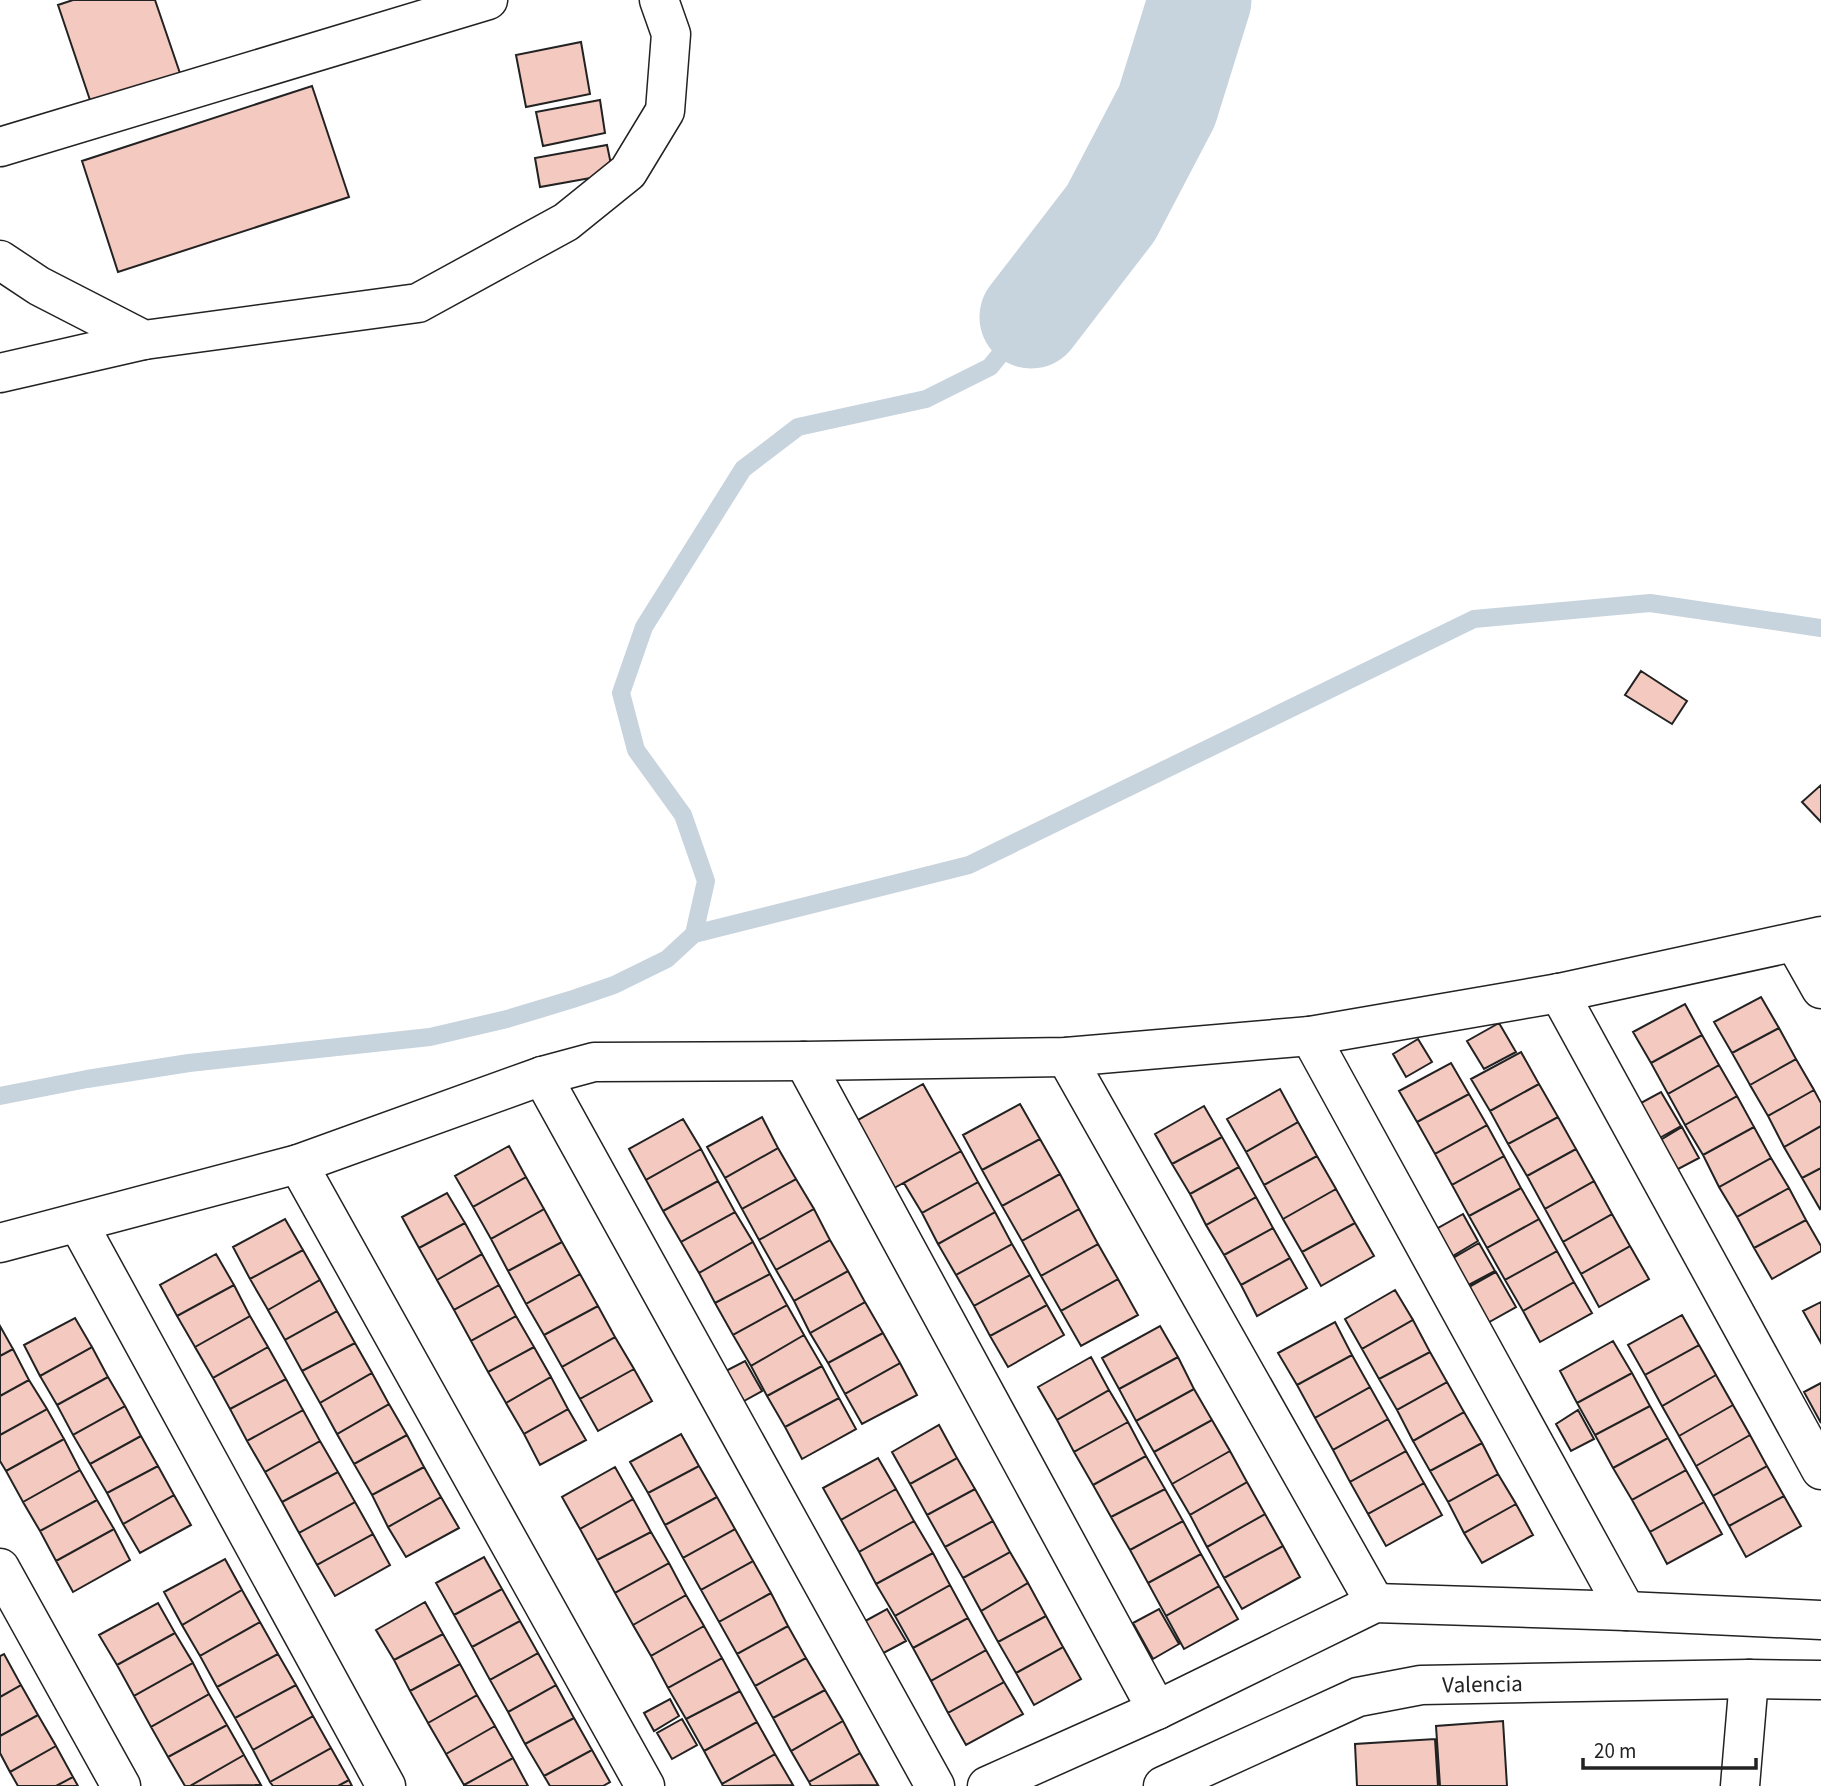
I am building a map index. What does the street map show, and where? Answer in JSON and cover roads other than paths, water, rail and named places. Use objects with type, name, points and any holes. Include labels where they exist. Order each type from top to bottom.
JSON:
[{"type":"street","points":[[0,147],[488,0]]},
{"type":"street","points":[[0,373],[144,340],[418,303],[566,222],[628,172],[665,111],[671,34],[659,0]]},
{"type":"street","points":[[0,260],[38,286],[144,340]]},
{"type":"street","points":[[0,1243],[298,1164],[542,1076],[594,1062],[1066,1057],[1310,1037],[1559,993],[1808,939],[1821,989]]},
{"type":"street","points":[[1559,993],[1821,1470]]},
{"type":"street","points":[[1310,1037],[1626,1611]]},
{"type":"street","points":[[1066,1057],[1375,1603]]},
{"type":"street","points":[[804,1061],[1157,1710]]},
{"type":"street","points":[[542,1076],[935,1786]]},
{"type":"street","points":[[298,1164],[645,1786]]},
{"type":"street","points":[[78,1223],[386,1786]]},
{"type":"street","points":[[0,1569],[121,1786]]},
{"type":"street","points":[[987,1786],[1157,1710],[1375,1603],[1821,1620]]},
{"type":"street","points":[[1740,1786],[1749,1679]]},
{"type":"street","name":"Valencia","points":[[1163,1786],[1358,1697],[1422,1685],[1821,1680]]},
{"type":"waterway","points":[[1031,317],[1111,213],[1167,106],[1200,0]]},
{"type":"waterway","points":[[0,1096],[189,1063],[430,1037],[507,1019],[573,999],[614,985],[667,959],[694,934],[706,881],[683,815],[636,750],[621,693],[644,627],[743,469],[798,427],[926,399],[990,367],[1031,317]]},
{"type":"waterway","points":[[694,934],[969,865],[1474,619],[1650,603],[1821,628]]}]
